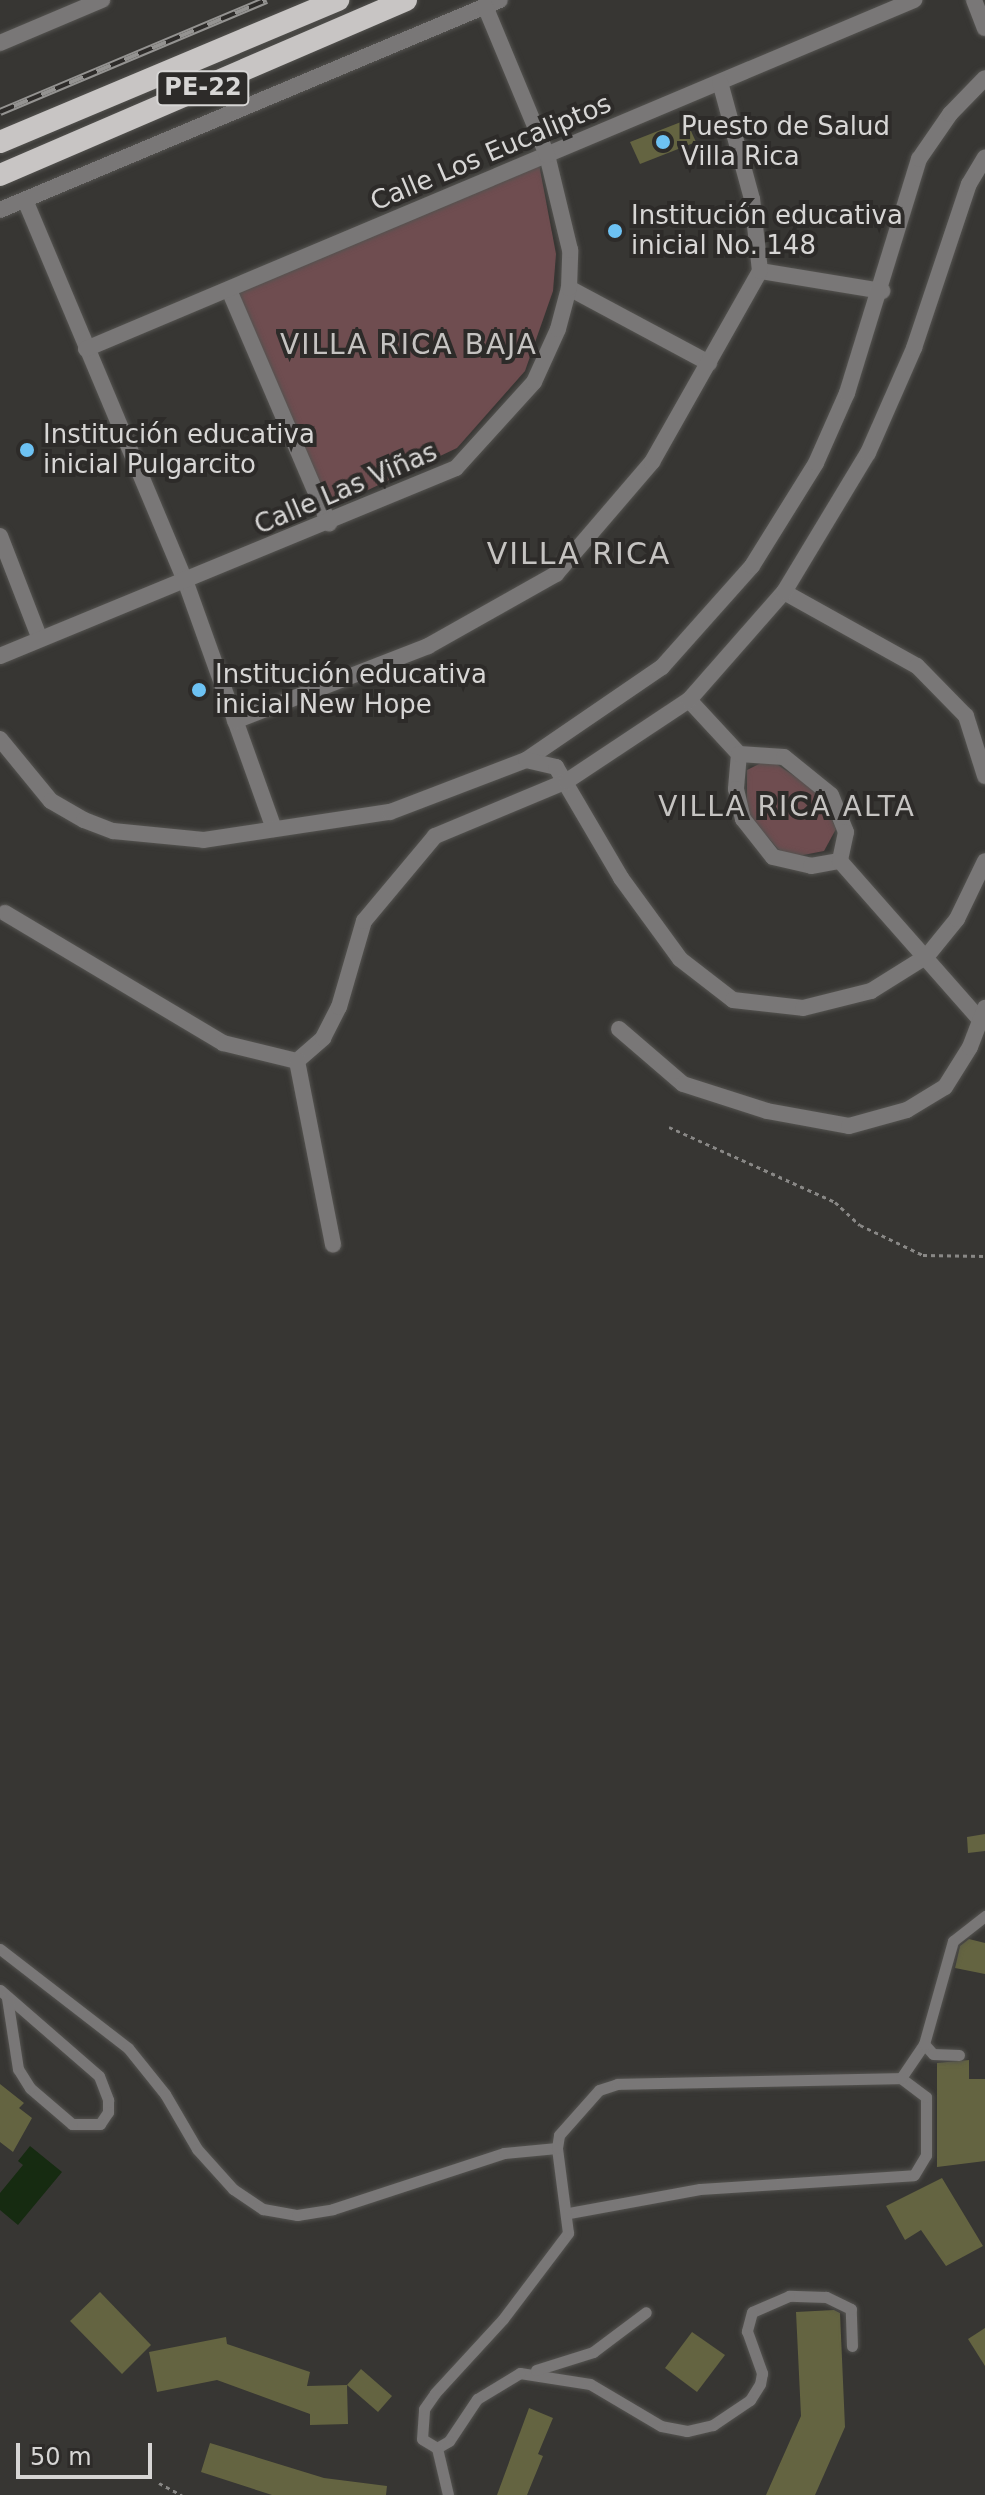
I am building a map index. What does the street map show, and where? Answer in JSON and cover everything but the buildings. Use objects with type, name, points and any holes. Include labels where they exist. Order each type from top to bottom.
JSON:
[{"type":"highway","name":"PE-22","points":[[0,142],[338,0]]},
{"type":"highway","name":"PE-22","points":[[0,175],[406,0]]},
{"type":"street","points":[[0,43],[102,0]]},
{"type":"street","name":"Calle Los Eucaliptos","points":[[86,349],[914,0]]},
{"type":"street","points":[[974,0],[985,28]]},
{"type":"street","points":[[0,210],[492,3]]},
{"type":"street","name":"Calle Las Viñas","points":[[0,656],[186,583],[456,468],[534,382],[548,357],[569,288],[570,250],[547,155],[492,3]]},
{"type":"street","points":[[0,739],[51,801],[113,831],[204,840],[390,812],[526,760],[662,667],[744,576],[816,463],[882,291],[900,210],[919,159],[950,114],[985,78]]},
{"type":"street","points":[[235,721],[428,646],[556,574],[652,462],[760,271],[752,199],[720,82]]},
{"type":"street","points":[[297,1061],[323,1038],[339,1007],[364,921],[435,836],[567,781],[689,700],[784,592],[868,453],[914,348],[969,184],[985,157]]},
{"type":"street","points":[[25,200],[186,583],[274,829]]},
{"type":"street","points":[[760,271],[882,291]]},
{"type":"street","points":[[569,288],[709,363]]},
{"type":"street","points":[[229,290],[329,523]]},
{"type":"street","points":[[0,536],[40,639]]},
{"type":"street","points":[[784,592],[917,666],[966,716],[985,776]]},
{"type":"street","points":[[689,700],[739,754],[784,757],[831,795],[846,832],[840,861]]},
{"type":"street","points":[[739,754],[736,789],[743,819],[773,857],[811,866],[840,861]]},
{"type":"street","points":[[526,760],[556,767],[567,781],[621,878],[680,959],[733,1000],[803,1008],[871,991],[927,956],[957,919],[985,861]]},
{"type":"street","points":[[619,1029],[683,1084],[767,1111],[849,1126],[907,1110],[945,1087],[983,1014],[840,861]]},
{"type":"street","points":[[5,913],[223,1043],[297,1061]]},
{"type":"street","points":[[297,1061],[333,1245]]},
{"type":"lane","points":[[901,2078],[924,2044],[953,1941],[985,1916]]},
{"type":"lane","points":[[0,1949],[128,2048],[165,2094],[197,2149],[233,2189],[263,2209],[297,2215],[333,2209],[504,2153],[557,2148]]},
{"type":"lane","points":[[4,1994],[99,2076],[108,2100],[108,2112],[100,2124],[72,2124],[30,2088],[18,2069],[4,1994]]},
{"type":"lane","points":[[924,2044],[933,2054],[959,2055]]},
{"type":"lane","points":[[448,2495],[437,2448],[422,2439],[424,2409],[553,2258],[568,2233],[569,2213],[557,2148],[559,2135],[599,2090],[617,2084],[901,2078],[926,2097],[926,2155],[914,2175],[700,2189],[569,2213]]},
{"type":"lane","points":[[520,2373],[590,2384],[661,2426],[687,2431],[713,2425],[750,2400],[760,2384],[762,2373],[747,2331],[752,2312],[762,2303],[807,2294],[844,2303],[855,2319],[852,2346]]},
{"type":"lane","points":[[437,2448],[458,2430],[477,2399],[520,2373],[593,2352],[646,2312]]},
{"type":"path","points":[[669,1127],[835,1202],[860,1225],[923,1255],[985,1256]]},
{"type":"path","points":[[159,2483],[182,2495]]},
{"type":"shaded area","points":[[539,164],[556,254],[553,291],[525,371],[457,448],[330,508],[238,292]]},
{"type":"shaded area","points":[[769,759],[821,794],[836,829],[824,851],[793,857],[778,849],[747,813],[747,770]]},
{"type":"shaded area","points":[[30,2146],[62,2172],[18,2225],[0,2210],[0,2193],[23,2165],[18,2161]]},
{"type":"railway","points":[[0,112],[266,0]]},
{"type":"place","name":"Puesto de Salud Villa Rica","points":[[663,142]]},
{"type":"place","name":"Institución educativa inicial No. 148","points":[[615,231]]},
{"type":"place","name":"Institución educativa inicial Pulgarcito","points":[[27,450]]},
{"type":"place","name":"Institución educativa inicial New Hope","points":[[199,690]]},
{"type":"district","name":"VILLA RICA BAJA","points":[[409,345]]},
{"type":"district","name":"VILLA RICA","points":[[579,554]]},
{"type":"district","name":"VILLA RICA ALTA","points":[[787,807]]}]
